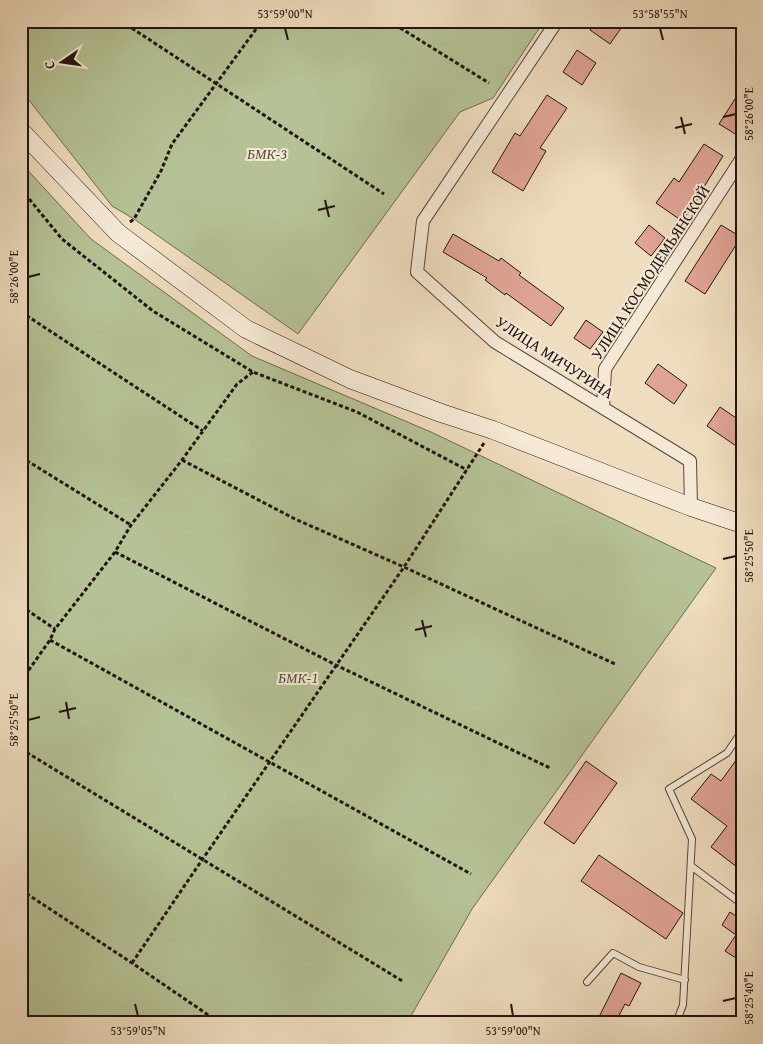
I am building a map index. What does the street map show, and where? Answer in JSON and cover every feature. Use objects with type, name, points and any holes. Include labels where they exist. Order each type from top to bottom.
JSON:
[{"type":"main road","points":[[21,131],[118,233],[246,329],[350,379],[493,430],[691,507],[742,524]]},
{"type":"street","name":"УЛИЦА МИЧУРИНА","points":[[558,21],[423,221],[417,272],[495,342],[690,461],[691,507]]},
{"type":"street","name":"УЛИЦА КОСМОДЕМЬЯНСКОЙ","points":[[604,408],[605,369],[742,158]]},
{"type":"lane","points":[[676,1023],[683,1004],[692,839],[669,790],[727,753],[742,731]]},
{"type":"lane","points":[[691,866],[742,904]]},
{"type":"lane","points":[[587,982],[613,954],[639,967],[684,980]]},
{"type":"path","points":[[121,21],[384,194]]},
{"type":"path","points":[[118,233],[134,219],[161,171],[172,144],[262,21]]},
{"type":"path","points":[[389,21],[489,83]]},
{"type":"path","points":[[21,189],[62,239],[153,311],[253,372],[357,412],[467,470]]},
{"type":"path","points":[[21,312],[203,431]]},
{"type":"path","points":[[21,681],[55,630],[115,552],[131,526],[237,384],[253,372]]},
{"type":"path","points":[[132,963],[404,567],[493,430]]},
{"type":"path","points":[[21,457],[131,526]]},
{"type":"path","points":[[182,460],[295,519],[614,664]]},
{"type":"path","points":[[115,552],[336,665],[550,768]]},
{"type":"path","points":[[21,606],[55,630]]},
{"type":"path","points":[[50,640],[471,874]]},
{"type":"path","points":[[21,749],[404,982]]},
{"type":"path","points":[[21,890],[220,1023]]},
{"type":"green space","name":"БМК-3","points":[[21,21],[544,21],[493,98],[460,112],[298,334],[134,219],[112,206],[21,90]]},
{"type":"green space","name":"БМК-1","points":[[21,163],[91,239],[252,356],[431,432],[716,568],[472,909],[407,1023],[21,1023]]},
{"type":"building","points":[[596,21],[626,21],[610,44],[590,30]]},
{"type":"building","points":[[577,50],[596,63],[582,85],[563,72]]},
{"type":"building","points":[[742,88],[742,127],[737,135],[719,124]]},
{"type":"building","points":[[547,95],[567,108],[540,148],[546,151],[523,191],[492,172],[515,133],[520,136]]},
{"type":"building","points":[[704,144],[723,156],[700,196],[682,221],[656,203],[674,178],[679,182]]},
{"type":"building","points":[[649,225],[665,238],[651,256],[635,243]]},
{"type":"building","points":[[721,225],[741,237],[705,294],[685,281]]},
{"type":"building","points":[[453,234],[499,261],[501,258],[521,273],[519,275],[564,308],[551,326],[485,280],[487,278],[443,252]]},
{"type":"building","points":[[586,320],[603,332],[590,349],[574,338]]},
{"type":"building","points":[[658,364],[687,385],[674,404],[645,383]]},
{"type":"building","points":[[720,407],[742,422],[742,450],[707,426]]},
{"type":"building","points":[[742,752],[742,871],[711,847],[727,826],[691,799],[711,774],[721,781]]},
{"type":"building","points":[[586,761],[617,783],[574,844],[544,823]]},
{"type":"building","points":[[599,855],[683,913],[666,939],[581,881]]},
{"type":"building","points":[[730,912],[742,920],[742,962],[725,951],[736,935],[722,925]]},
{"type":"building","points":[[621,973],[641,983],[629,1006],[625,1004],[615,1023],[596,1023]]}]
